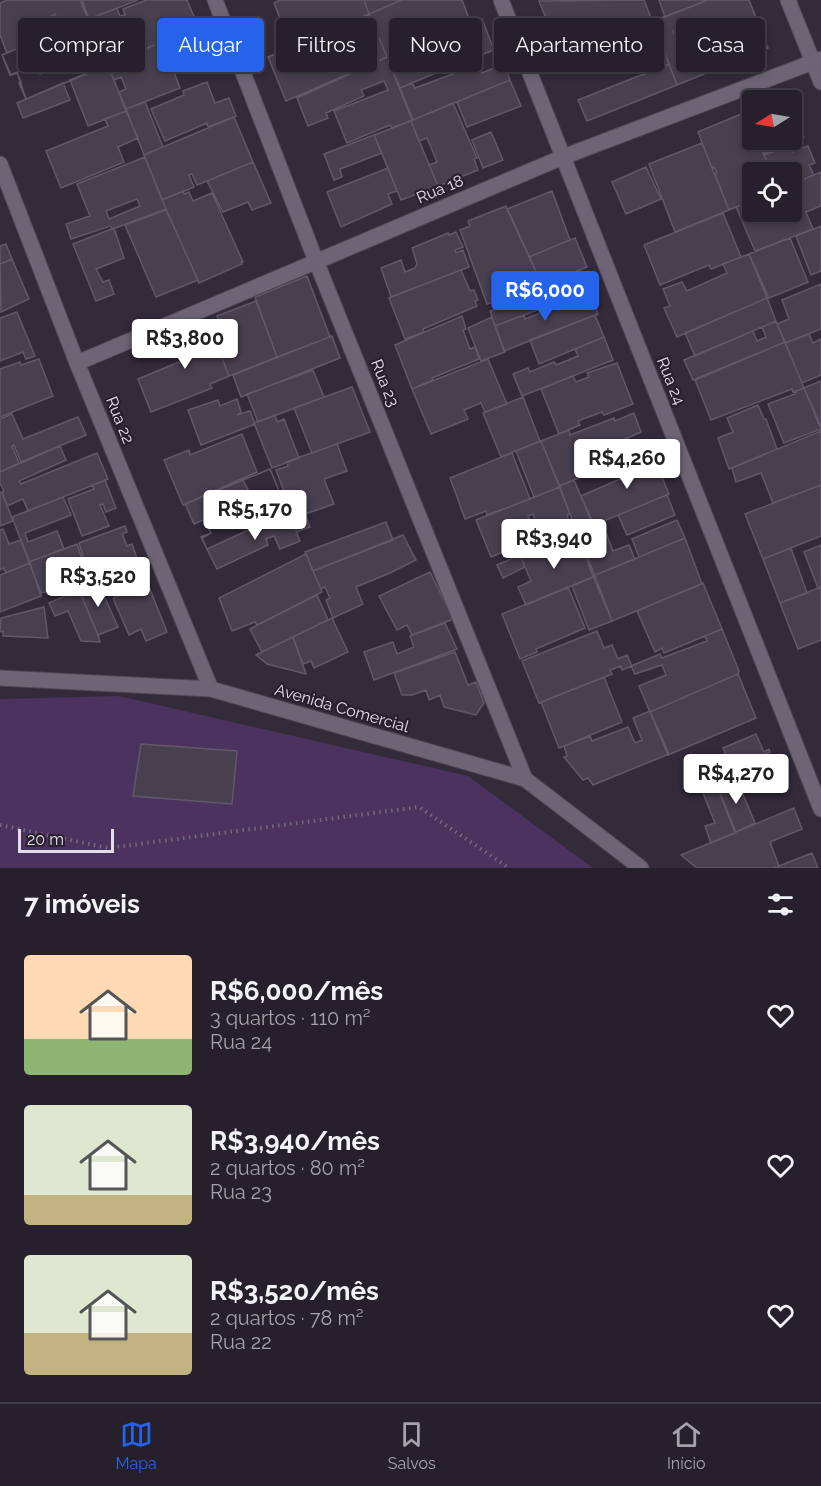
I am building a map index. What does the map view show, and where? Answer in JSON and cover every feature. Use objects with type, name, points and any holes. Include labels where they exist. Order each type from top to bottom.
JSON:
[{"type":"street","name":"Rua 23","points":[[215,0],[316,261],[525,779]]},
{"type":"street","name":"Rua 24","points":[[501,0],[821,809]]},
{"type":"street","points":[[788,0],[817,61],[821,82]]},
{"type":"street","name":"Rua 18","points":[[77,363],[563,157],[817,61]]},
{"type":"street","name":"Rua 22","points":[[0,164],[77,363],[212,689]]},
{"type":"street","name":"Avenida Comercial","points":[[0,678],[212,689],[525,779],[641,868]]},
{"type":"path","points":[[0,825],[108,848],[419,807],[509,868]]},
{"type":"shaded area","points":[[119,696],[468,776],[593,868],[0,868],[0,699]]},
{"type":"building","points":[[7,0],[80,0],[88,18],[57,18],[55,14],[48,18],[18,18],[18,48],[7,53],[0,35],[0,3]]},
{"type":"building","points":[[82,0],[138,0],[92,18],[89,18]]},
{"type":"building","points":[[146,0],[187,0],[195,18],[157,18],[157,44],[145,49],[145,18],[92,18],[117,8],[120,16],[125,15],[123,9]]},
{"type":"building","points":[[280,0],[364,0],[369,14],[360,18],[280,18],[274,3]]},
{"type":"building","points":[[364,0],[402,0],[369,14]]},
{"type":"building","points":[[402,0],[462,0],[469,18],[389,18],[389,56],[387,57],[377,33],[377,18],[371,18],[369,14]]},
{"type":"building","points":[[644,0],[651,18],[546,18],[539,1]]},
{"type":"building","points":[[659,0],[708,0],[665,17]]},
{"type":"building","points":[[708,0],[749,0],[756,18],[676,18],[676,30],[673,31],[676,39],[676,72],[703,72],[704,74],[677,85],[664,50],[664,18],[661,18]]},
{"type":"building","points":[[369,14],[371,18],[359,18]]},
{"type":"building","points":[[482,19],[494,50],[482,55]]},
{"type":"building","points":[[377,33],[387,57],[377,61]]},
{"type":"building","points":[[157,44],[157,72],[174,72],[180,88],[126,109],[119,92],[126,89],[121,77],[114,80],[111,72],[145,72],[145,49]]},
{"type":"building","points":[[18,48],[18,72],[91,72],[26,99],[17,72],[10,75],[2,55]]},
{"type":"building","points":[[18,48],[18,72],[39,72],[40,74],[45,72],[91,72],[26,99],[17,73],[11,75],[2,55]]},
{"type":"building","points":[[664,51],[669,64],[664,66]]},
{"type":"building","points":[[276,53],[276,72],[353,72],[286,101],[268,57]]},
{"type":"building","points":[[387,57],[389,72],[393,72],[412,120],[392,128],[390,125],[347,143],[334,111],[388,90],[384,81],[361,90],[364,96],[326,113],[328,118],[308,126],[297,98],[354,72],[377,72],[377,62]]},
{"type":"building","points":[[669,64],[677,85],[587,121],[578,100],[649,72],[664,72],[664,66]]},
{"type":"building","points":[[494,68],[494,72],[507,72],[510,80],[413,120],[400,88],[412,83],[415,88],[458,72],[482,73]]},
{"type":"building","points":[[90,72],[111,72],[126,111],[88,126],[70,80]]},
{"type":"building","points":[[393,72],[438,72],[400,88]]},
{"type":"building","points":[[510,80],[521,106],[467,127],[457,102]]},
{"type":"building","points":[[207,82],[215,103],[229,98],[236,116],[208,127],[207,123],[165,141],[151,109],[184,95],[183,91]]},
{"type":"building","points":[[63,83],[70,100],[23,118],[17,103]]},
{"type":"building","points":[[145,102],[163,147],[144,155],[126,109]]},
{"type":"building","points":[[453,103],[477,158],[474,159],[478,170],[438,186],[429,165],[437,162],[427,138],[419,141],[411,121]]},
{"type":"building","points":[[126,111],[138,138],[118,147],[124,162],[61,188],[46,151],[108,126],[105,119]]},
{"type":"building","points":[[742,114],[742,150],[762,150],[767,162],[742,162],[742,205],[729,210],[715,174],[717,173],[714,167],[712,168],[698,132]]},
{"type":"building","points":[[234,117],[253,162],[197,185],[192,174],[189,175],[194,187],[162,200],[144,155]]},
{"type":"building","points":[[411,121],[438,186],[401,200],[374,135]]},
{"type":"building","points":[[491,132],[503,160],[483,168],[472,140]]},
{"type":"building","points":[[374,135],[382,153],[340,169],[342,177],[334,180],[324,154]]},
{"type":"building","points":[[702,143],[729,210],[675,232],[649,164]]},
{"type":"building","points":[[808,146],[815,163],[809,165],[814,175],[802,180],[802,162],[767,162],[764,155],[778,150],[792,150],[793,152]]},
{"type":"building","points":[[145,157],[166,209],[113,229],[110,226],[71,239],[66,224],[90,216],[77,184]],"holes":[[[137,199],[140,206],[109,219],[106,211]]]},
{"type":"building","points":[[253,162],[271,203],[252,210],[248,202],[223,212],[207,181]]},
{"type":"building","points":[[646,167],[661,199],[626,214],[612,182]]},
{"type":"building","points":[[388,168],[397,191],[388,194],[392,204],[341,227],[327,192]]},
{"type":"building","points":[[821,172],[821,206],[806,212],[813,229],[755,251],[742,222],[802,222],[802,180]]},
{"type":"building","points":[[183,191],[184,194],[189,192],[193,201],[212,193],[242,264],[199,283],[162,200]]},
{"type":"building","points":[[552,191],[570,240],[529,257],[507,209]]},
{"type":"building","points":[[742,205],[742,221],[736,207]]},
{"type":"building","points":[[506,206],[542,284],[487,304],[460,230],[470,226],[468,221]]},
{"type":"building","points":[[166,210],[198,280],[156,297],[125,225]]},
{"type":"building","points":[[723,213],[741,257],[711,269],[709,265],[660,285],[644,245]]},
{"type":"building","points":[[821,226],[821,271],[811,275],[796,236]]},
{"type":"building","points":[[114,228],[124,258],[96,269],[103,282],[109,280],[114,294],[96,301],[73,244]]},
{"type":"building","points":[[456,232],[463,247],[455,250],[456,253],[463,250],[469,267],[391,297],[381,268],[401,260],[405,272],[415,268],[417,264],[412,248]]},
{"type":"building","points":[[575,238],[587,267],[542,284],[529,257]]},
{"type":"building","points":[[790,238],[808,282],[769,298],[749,254]]},
{"type":"building","points":[[6,244],[12,259],[0,264],[0,246]]},
{"type":"building","points":[[749,254],[767,298],[677,337],[664,308],[670,306],[663,289],[682,282],[687,291],[727,273],[723,264]]},
{"type":"building","points":[[12,259],[29,299],[1,312],[0,264]]},
{"type":"building","points":[[461,270],[470,291],[474,290],[478,300],[475,301],[477,306],[405,339],[389,298]]},
{"type":"building","points":[[580,270],[588,291],[495,326],[490,311],[496,309],[493,302]]},
{"type":"building","points":[[307,276],[330,337],[277,357],[255,297]]},
{"type":"building","points":[[821,284],[821,329],[785,343],[777,324],[789,319],[782,300]]},
{"type":"building","points":[[590,294],[598,314],[504,351],[495,326],[524,315],[525,319]]},
{"type":"building","points":[[767,298],[776,321],[695,356],[685,333]]},
{"type":"building","points":[[256,301],[277,357],[229,376],[215,340],[225,335],[217,316]]},
{"type":"building","points":[[17,312],[35,356],[26,359],[23,352],[0,361],[0,318]]},
{"type":"building","points":[[595,315],[604,337],[539,364],[530,340]]},
{"type":"building","points":[[462,316],[466,329],[463,330],[470,349],[475,347],[479,359],[432,378],[433,380],[412,389],[395,345]]},
{"type":"building","points":[[492,317],[505,352],[481,361],[468,328]]},
{"type":"building","points":[[207,321],[229,376],[210,384],[212,388],[151,412],[138,379],[203,352],[199,343],[169,358],[162,344]]},
{"type":"building","points":[[776,321],[785,342],[693,380],[684,360],[753,331],[757,341],[766,337],[762,327]]},
{"type":"building","points":[[809,334],[813,343],[821,339],[821,375],[802,383],[785,343]]},
{"type":"building","points":[[332,336],[340,358],[241,397],[233,375]]},
{"type":"building","points":[[604,337],[613,360],[522,396],[513,374],[528,368],[530,372],[554,362],[556,365],[578,356],[575,349]]},
{"type":"building","points":[[785,342],[804,388],[793,392],[792,389],[711,420],[695,380]]},
{"type":"building","points":[[39,359],[53,396],[0,417],[0,369],[20,362],[21,365]]},
{"type":"building","points":[[488,359],[507,404],[485,412],[481,403],[464,410],[468,419],[431,434],[412,389]]},
{"type":"building","points":[[617,363],[633,404],[604,415],[602,412],[578,421],[580,425],[559,434],[541,389],[573,376],[576,382],[589,377],[587,373]]},
{"type":"building","points":[[313,370],[324,397],[258,422],[247,394]]},
{"type":"building","points":[[821,381],[821,427],[804,388]]},
{"type":"building","points":[[352,387],[370,432],[312,453],[294,408]]},
{"type":"building","points":[[804,388],[821,429],[784,443],[768,404],[795,394],[796,391]]},
{"type":"building","points":[[523,397],[540,441],[501,457],[483,413]]},
{"type":"building","points":[[237,399],[241,412],[237,415],[250,411],[255,424],[201,445],[188,410],[218,400],[220,406]]},
{"type":"building","points":[[758,405],[777,449],[729,469],[718,438],[733,432],[727,418]]},
{"type":"building","points":[[634,413],[641,432],[625,439],[632,456],[559,486],[541,441],[569,430],[570,435]]},
{"type":"building","points":[[12,414],[23,439],[78,417],[86,435],[21,462],[14,445],[12,446],[19,463],[0,472],[0,419]]},
{"type":"building","points":[[275,415],[277,422],[284,419],[299,458],[272,468],[254,423]]},
{"type":"building","points":[[821,431],[821,485],[773,503],[761,473],[736,482],[732,468]]},
{"type":"building","points":[[242,434],[257,472],[183,505],[164,460],[189,450],[190,455]]},
{"type":"building","points":[[541,441],[560,487],[534,497],[516,451]]},
{"type":"building","points":[[337,444],[347,471],[324,479],[334,504],[294,518],[276,470],[288,466],[286,462]]},
{"type":"building","points":[[60,446],[66,460],[19,481],[21,484],[97,453],[108,479],[28,511],[23,499],[7,506],[0,483],[0,472]]},
{"type":"building","points":[[651,450],[669,494],[594,525],[581,496],[627,476],[622,462]]},
{"type":"building","points":[[512,453],[530,499],[487,515],[486,511],[465,519],[450,478]]},
{"type":"building","points":[[270,469],[288,512],[207,549],[201,537],[211,533],[205,520],[224,512],[229,524],[232,523],[259,510],[254,498],[194,524],[185,504]]},
{"type":"building","points":[[270,469],[288,512],[207,549],[202,538],[211,533],[204,520],[223,511],[230,525],[259,511],[243,480]]},
{"type":"building","points":[[105,480],[116,508],[106,512],[103,504],[100,505],[109,526],[82,536],[68,499],[94,489],[93,485]]},
{"type":"building","points":[[574,480],[593,525],[577,532],[559,486]]},
{"type":"building","points":[[821,485],[821,536],[763,559],[745,514]]},
{"type":"building","points":[[560,487],[570,514],[567,515],[572,530],[559,536],[560,539],[545,545],[533,514],[528,516],[537,538],[491,557],[476,520]]},
{"type":"building","points":[[2,492],[13,521],[0,526],[0,493]]},
{"type":"building","points":[[667,495],[675,515],[627,535],[618,515]]},
{"type":"building","points":[[63,497],[71,515],[25,533],[28,542],[57,531],[64,549],[29,562],[12,517]]},
{"type":"building","points":[[288,512],[300,541],[280,549],[274,536],[266,539],[268,545],[217,569],[207,549]]},
{"type":"building","points":[[306,516],[310,527],[297,532],[292,521]]},
{"type":"building","points":[[677,520],[685,538],[639,557],[632,539]]},
{"type":"building","points":[[386,522],[393,540],[313,571],[305,552]]},
{"type":"building","points":[[602,522],[613,551],[629,545],[635,559],[593,576],[577,532]]},
{"type":"building","points":[[125,526],[127,532],[122,534],[127,546],[132,544],[138,561],[90,576],[92,583],[41,593],[29,562],[77,544],[83,556],[79,543]]},
{"type":"building","points":[[3,529],[9,544],[21,540],[30,563],[6,573],[4,568],[0,570],[0,530]]},
{"type":"building","points":[[403,535],[416,560],[356,587],[363,604],[333,618],[326,600],[330,598],[325,587],[321,589],[313,571]]},
{"type":"building","points":[[563,537],[568,550],[582,544],[595,576],[526,605],[518,587],[531,581],[520,555]]},
{"type":"building","points":[[685,538],[702,584],[612,621],[593,576]]},
{"type":"building","points":[[821,545],[821,587],[818,588],[804,552]]},
{"type":"building","points":[[791,548],[807,593],[780,603],[763,559]]},
{"type":"building","points":[[306,554],[322,592],[257,625],[255,622],[232,631],[219,598]]},
{"type":"building","points":[[520,555],[525,567],[503,578],[497,565]]},
{"type":"building","points":[[30,563],[41,596],[0,612],[0,575]]},
{"type":"building","points":[[430,572],[453,619],[412,635],[407,625],[397,630],[379,596]]},
{"type":"building","points":[[595,576],[612,621],[589,630],[572,586]]},
{"type":"building","points":[[98,582],[118,627],[98,635],[77,586]]},
{"type":"building","points":[[703,583],[722,629],[664,653],[662,648],[655,652],[637,611]]},
{"type":"building","points":[[148,584],[167,632],[146,641],[141,629],[129,635],[113,598]]},
{"type":"building","points":[[568,587],[585,628],[536,649],[537,652],[520,659],[502,614]]},
{"type":"building","points":[[821,587],[821,640],[798,649],[780,603]]},
{"type":"building","points":[[79,590],[100,642],[81,641],[68,611],[55,616],[49,603]]},
{"type":"building","points":[[317,595],[328,620],[262,652],[250,629]]},
{"type":"building","points":[[44,607],[48,638],[3,636],[3,631],[0,632],[1,618]]},
{"type":"building","points":[[332,618],[348,652],[314,668],[311,661],[303,664],[293,637]]},
{"type":"building","points":[[445,623],[457,649],[374,680],[364,652],[393,642],[397,654],[414,647],[410,636]]},
{"type":"building","points":[[722,629],[739,671],[738,674],[650,712],[639,686],[666,675],[662,665],[635,674],[631,666],[660,654],[662,658],[707,641],[705,636]]},
{"type":"building","points":[[597,631],[604,648],[612,645],[618,659],[627,655],[632,666],[622,670],[621,666],[610,670],[612,674],[539,703],[522,661]]},
{"type":"building","points":[[293,637],[306,674],[267,664],[256,655]]},
{"type":"building","points":[[455,652],[468,685],[476,682],[484,703],[476,715],[444,707],[440,695],[429,700],[426,690],[412,695],[402,695],[394,673]]},
{"type":"building","points":[[738,674],[756,718],[668,755],[650,712]]},
{"type":"building","points":[[604,677],[622,722],[559,748],[541,702]]},
{"type":"building","points":[[650,711],[669,754],[593,785],[588,778],[583,780],[564,757],[567,756],[564,746],[590,736],[592,741],[628,727],[635,743],[642,740],[633,718]]},
{"type":"building","points":[[756,734],[764,752],[769,749],[770,752],[764,755],[766,759],[772,757],[774,761],[742,775],[736,762],[730,765],[723,748]]},
{"type":"building","points":[[141,744],[237,751],[232,804],[133,796]]},
{"type":"building","points":[[736,778],[755,823],[736,832],[717,786]]},
{"type":"building","points":[[717,786],[735,833],[711,843],[705,826],[715,823],[703,793]]},
{"type":"building","points":[[794,808],[802,829],[770,842],[779,866],[773,868],[697,868],[681,855]]},
{"type":"building","points":[[812,853],[818,868],[773,868],[779,866]]}]
